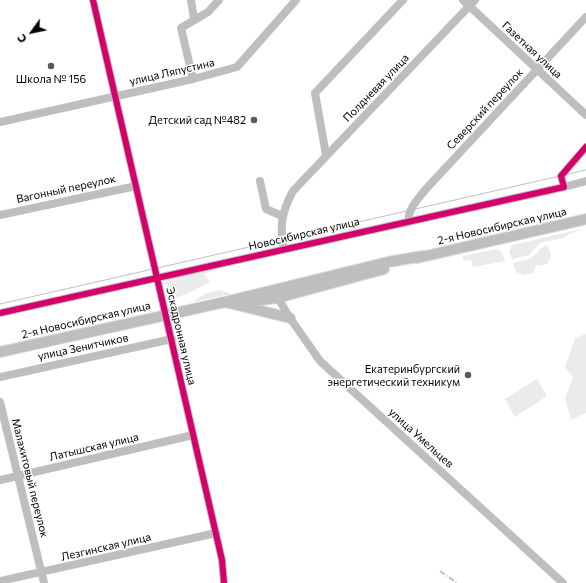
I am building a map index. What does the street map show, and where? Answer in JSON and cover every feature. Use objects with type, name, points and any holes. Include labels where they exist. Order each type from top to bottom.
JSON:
[{"type":"main road","name":"2-я Новосибирская улица","points":[[0,352],[166,314],[225,302],[247,302],[275,293],[342,282],[423,256],[586,218]]},
{"type":"main road","points":[[225,302],[290,318]]},
{"type":"street","name":"Эскадронная улица","points":[[93,0],[222,560],[224,583]]},
{"type":"street","points":[[191,0],[194,19]]},
{"type":"street","points":[[193,79],[181,28],[208,12],[219,0]]},
{"type":"street","name":"улица Ляпустина","points":[[0,122],[193,79],[237,67],[296,0]]},
{"type":"street","points":[[326,156],[315,93],[402,0]]},
{"type":"street","name":"Газетная улица","points":[[463,0],[472,3],[537,70],[586,115]]},
{"type":"street","name":"Полдневая улица","points":[[282,216],[293,191],[472,3]]},
{"type":"street","name":"Северский переулок","points":[[409,220],[408,215],[410,211],[425,190],[586,18]]},
{"type":"street","points":[[564,187],[561,176],[586,147]]},
{"type":"street","points":[[260,181],[266,209],[282,216],[280,232],[284,249]]},
{"type":"street","name":"Новосибирская улица","points":[[0,313],[586,181]]},
{"type":"street","name":"Вагонный переулок","points":[[0,215],[136,186]]},
{"type":"street","name":"улица Умельцев","points":[[275,293],[290,318],[320,361],[563,583]]},
{"type":"street","name":"улица Зенитчиков","points":[[0,377],[172,339]]},
{"type":"street","name":"Малахитовый переулок","points":[[0,402],[44,583]]},
{"type":"street","name":"Латышская улица","points":[[0,480],[193,435]]},
{"type":"street","name":"Лезгинская улица","points":[[0,581],[216,534]]},
{"type":"shaded area","points":[[586,228],[571,233],[563,238],[540,243],[529,255],[512,259],[509,252],[512,245]]},
{"type":"shaded area","points":[[545,245],[548,246],[551,255],[548,263],[540,266],[536,265],[534,273],[524,275],[516,272],[513,263],[530,259]]},
{"type":"shaded area","points":[[497,249],[502,253],[505,261],[473,267],[471,260],[464,261],[462,256]]},
{"type":"shaded area","points":[[215,269],[217,270],[204,274],[210,283],[170,300],[165,280]]},
{"type":"shaded area","points":[[219,290],[232,294],[193,302],[204,294]]},
{"type":"shaded area","points":[[586,334],[586,413],[571,420],[565,399],[573,377],[565,367],[575,338]]},
{"type":"shaded area","points":[[537,379],[547,396],[515,417],[505,399]]},
{"type":"tram line","points":[[0,304],[586,170]]},
{"type":"railway","points":[[440,571],[457,583]]},
{"type":"cycle path","points":[[93,0],[222,560],[224,583]]},
{"type":"cycle path","points":[[0,313],[564,187],[561,176],[586,147]]},
{"type":"place","name":"Школа № 156","points":[[51,66]]},
{"type":"place","name":"Детский сад №482","points":[[254,120]]},
{"type":"place","name":"Екатеринбургский энергетический техникум","points":[[468,375]]}]
